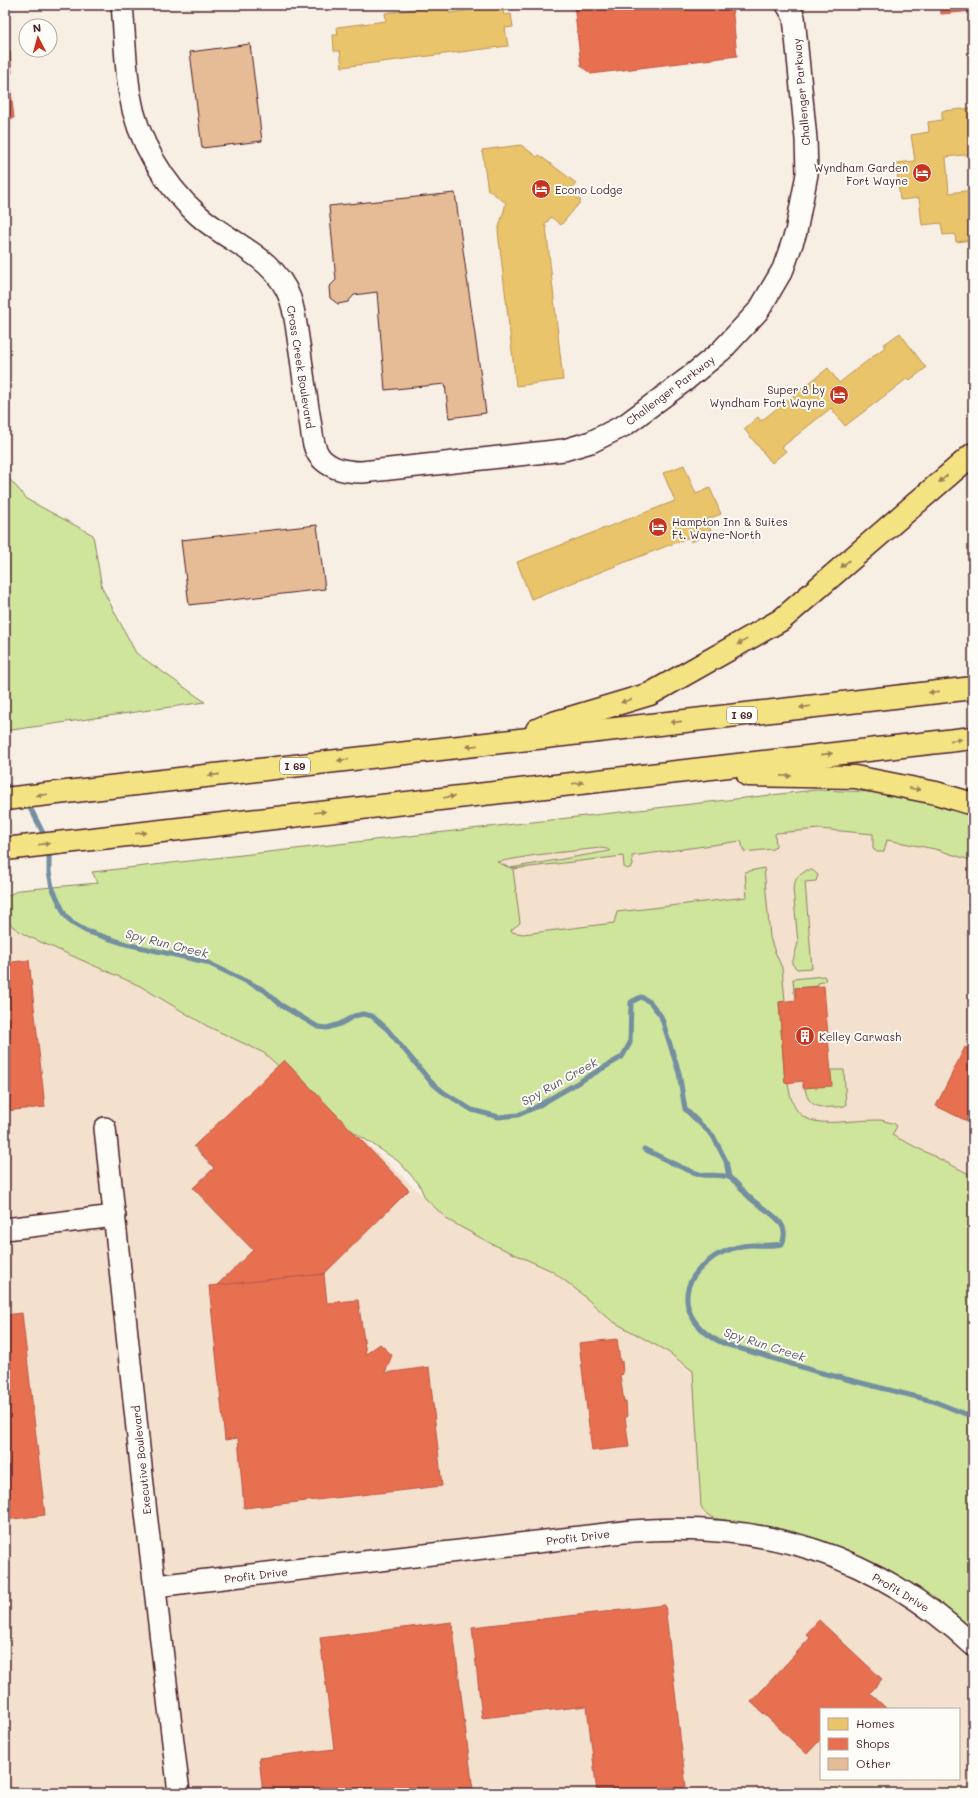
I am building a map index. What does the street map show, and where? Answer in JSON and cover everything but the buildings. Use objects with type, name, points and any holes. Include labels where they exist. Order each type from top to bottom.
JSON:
[{"type":"highway","points":[[511,741],[550,724],[650,694],[781,620],[973,454]]},
{"type":"highway","name":"I 69","points":[[5,799],[973,688]]},
{"type":"highway","points":[[5,849],[973,738]]},
{"type":"highway","points":[[663,773],[855,777],[936,793],[973,804]]},
{"type":"street","name":"Cross Creek Boulevard","points":[[122,5],[130,95],[134,114],[164,178],[197,215],[266,264],[281,283],[290,298],[296,326],[305,396],[314,445],[321,458],[335,467],[349,472],[362,472]]},
{"type":"street","name":"Challenger Parkway","points":[[362,472],[564,450],[591,442],[625,425],[677,388],[721,351],[759,310],[783,269],[796,232],[807,174],[806,139],[793,9]]},
{"type":"street","name":"Executive Boulevard","points":[[105,1128],[179,1793]]},
{"type":"street","points":[[5,1229],[115,1216]]},
{"type":"street","name":"Profit Drive","points":[[155,1586],[632,1531],[663,1529],[718,1530],[768,1537],[808,1547],[845,1561],[881,1578],[912,1596],[973,1645]]},
{"type":"shaded area","points":[[833,806],[973,835],[973,1623],[952,1603],[721,1511],[722,1537],[813,1550],[928,1610],[973,1652],[973,1793],[5,1793],[5,926],[46,921],[252,1034],[425,1198],[659,1318],[133,910]]},
{"type":"green space","points":[[5,474],[28,500],[93,535],[102,588],[136,653],[205,702],[5,731]]},
{"type":"green space","points":[[815,790],[872,792],[910,797],[973,815],[973,861],[935,849],[887,840],[884,852],[877,852],[873,849],[873,834],[819,829],[777,833],[775,834],[776,846],[773,849],[744,852],[741,841],[632,856],[633,866],[628,869],[624,867],[623,856],[513,869],[520,923],[511,930],[512,932],[523,934],[614,923],[617,912],[747,897],[745,872],[764,868],[770,937],[782,968],[785,1001],[779,1002],[785,1083],[788,1083],[790,1095],[798,1112],[804,1117],[819,1122],[881,1120],[895,1124],[897,1126],[892,1135],[973,1176],[973,1635],[821,1541],[751,1524],[713,1518],[705,1513],[701,1506],[693,1371],[668,1352],[612,1321],[577,1290],[552,1271],[490,1243],[448,1220],[425,1198],[419,1184],[398,1161],[345,1126],[264,1053],[207,1026],[140,986],[25,935],[13,927],[7,920],[5,911],[5,897],[19,890],[98,883],[92,872]],"holes":[[[600,848],[610,851],[510,868],[497,862],[536,855]]]},
{"type":"green space","points":[[807,870],[812,870],[818,875],[816,881],[805,882],[812,968],[797,969],[792,964],[798,943],[793,888],[797,877]]},
{"type":"green space","points":[[824,976],[826,979],[823,982],[818,983],[818,986],[795,988],[796,993],[794,993],[793,979]]},
{"type":"green space","points":[[830,1070],[844,1070],[846,1105],[844,1106],[818,1106],[811,1102],[806,1093],[805,1088]]},
{"type":"waterway","name":"Spy Run Creek","points":[[5,784],[15,791]]},
{"type":"waterway","name":"Spy Run Creek","points":[[26,803],[33,813],[46,839]]},
{"type":"waterway","name":"Spy Run Creek","points":[[49,849],[49,872],[52,887],[65,915],[72,923],[86,931],[126,944],[206,962],[264,990],[281,1005],[318,1027],[327,1028],[340,1024],[354,1016],[363,1014],[372,1016],[387,1029],[431,1082],[443,1092],[472,1110],[499,1117],[518,1115],[536,1107],[622,1057],[630,1043],[631,1002],[641,997],[650,1002],[661,1016],[679,1073],[685,1109],[713,1136],[726,1161],[729,1177]]},
{"type":"waterway","name":"Spy Run Creek","points":[[644,1149],[695,1173],[731,1178],[748,1196],[774,1216],[783,1228],[784,1235],[782,1244],[748,1245],[721,1253],[705,1264],[695,1275],[689,1286],[687,1298],[689,1309],[694,1320],[702,1330],[712,1338],[725,1344],[818,1372],[933,1401],[973,1417]]},
{"type":"place","name":"Wyndham Garden Fort Wayne","points":[[922,173]]},
{"type":"place","name":"Econo Lodge","points":[[541,189]]},
{"type":"place","name":"Super 8 by Wyndham Fort Wayne","points":[[839,395]]},
{"type":"place","name":"Hampton Inn & Suites Ft. Wayne-North","points":[[658,527]]},
{"type":"place","name":"Kelley Carwash","points":[[805,1036]]}]
